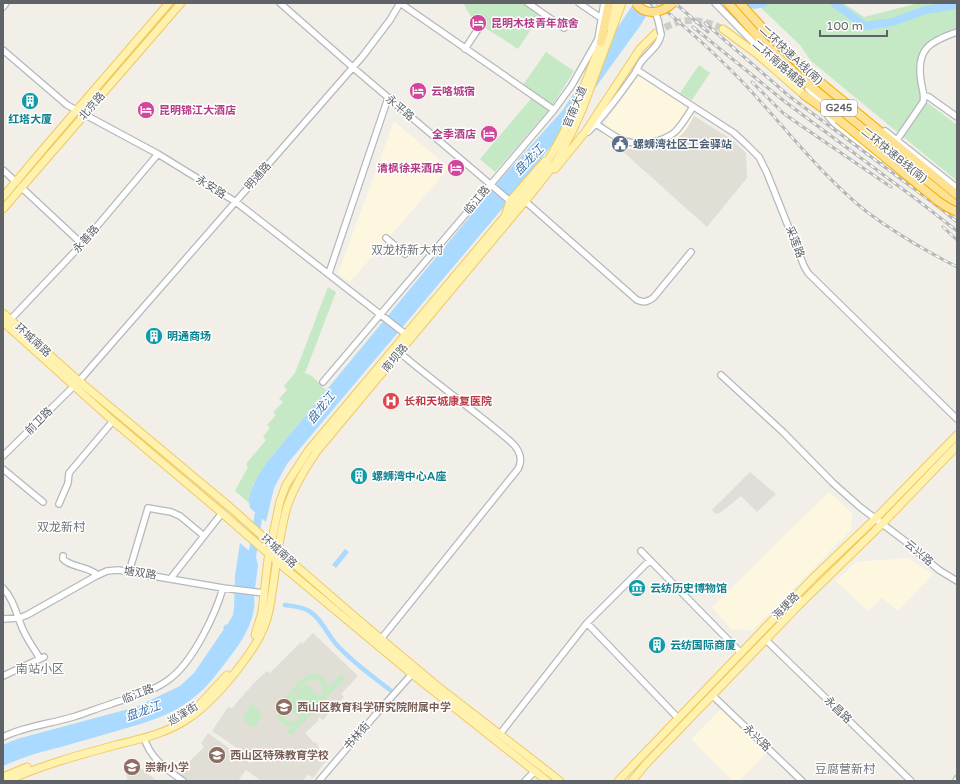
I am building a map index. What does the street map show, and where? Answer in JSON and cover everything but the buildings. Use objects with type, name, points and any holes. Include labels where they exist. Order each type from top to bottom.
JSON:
[{"type":"highway","points":[[601,42],[609,3]]},
{"type":"highway","points":[[636,3],[642,9],[653,12],[662,11],[673,3]]},
{"type":"highway","name":"二环快速B线(南)","points":[[729,3],[760,39],[796,74],[957,206]]},
{"type":"highway","name":"二环快速A线(南)","points":[[739,3],[797,62],[957,195]]},
{"type":"highway","points":[[804,95],[838,120],[947,208],[957,212]]},
{"type":"main road","name":"北京路","points":[[3,209],[18,184],[45,147],[169,3]]},
{"type":"main road","name":"北京路","points":[[3,197],[18,184],[85,115],[180,3]]},
{"type":"main road","name":"官南大道","points":[[547,174],[557,154],[576,107],[616,3]]},
{"type":"main road","name":"官南大道","points":[[522,202],[542,171],[569,138],[582,110],[622,3]]},
{"type":"main road","points":[[723,28],[752,50],[804,95]]},
{"type":"main road","points":[[522,202],[559,165],[578,142],[640,49],[658,33]]},
{"type":"main road","points":[[506,215],[509,201],[542,164],[557,154]]},
{"type":"main road","name":"南坝路","points":[[276,560],[288,504],[298,482],[317,451],[399,352],[406,334],[547,174]]},
{"type":"main road","name":"南坝路","points":[[268,554],[280,500],[289,480],[308,451],[506,215],[522,202]]},
{"type":"main road","name":"环城南路","points":[[3,313],[7,321],[77,383],[244,519],[278,552],[381,639],[560,781]]},
{"type":"main road","name":"环城南路","points":[[77,383],[113,421],[242,530],[268,554],[412,674],[547,781]]},
{"type":"main road","name":"海埂路","points":[[618,781],[813,578],[876,519],[956,436]]},
{"type":"main road","name":"海埂路","points":[[632,781],[644,765],[957,446]]},
{"type":"main road","points":[[289,480],[290,483],[293,484],[298,482]]},
{"type":"main road","name":"巡津街","points":[[3,777],[39,762],[170,724],[186,715],[215,689],[231,671],[249,646],[260,620],[268,554]]},
{"type":"main road","name":"巡津街","points":[[8,781],[41,766],[144,738],[177,726],[199,711],[212,700],[225,685],[257,641],[267,618],[276,560]]},
{"type":"street","points":[[3,7],[6,3]]},
{"type":"street","name":"永平路","points":[[280,3],[388,98],[509,201]]},
{"type":"street","points":[[400,3],[554,110]]},
{"type":"street","name":"明通路","points":[[77,383],[353,67],[390,20],[400,3]]},
{"type":"street","points":[[528,3],[564,28]]},
{"type":"street","points":[[579,3],[601,18]]},
{"type":"street","name":"临江路","points":[[322,382],[383,316],[554,110],[572,85],[598,39],[604,3]]},
{"type":"street","points":[[578,142],[596,124],[660,37],[658,33],[657,16],[644,3]]},
{"type":"street","name":"二环南路辅路","points":[[715,3],[754,43],[818,97],[824,105],[830,119],[840,128],[957,212]]},
{"type":"street","name":"二环南路辅路","points":[[744,3],[764,26],[830,86],[957,188]]},
{"type":"street","points":[[465,48],[480,26]]},
{"type":"street","points":[[898,140],[923,102],[925,96],[920,75],[921,56],[923,52],[943,36],[957,32]]},
{"type":"street","name":"永安路","points":[[3,50],[58,99],[77,111],[158,154],[236,202],[406,334]]},
{"type":"street","name":"采莲路","points":[[637,70],[734,133],[747,145],[758,158],[776,194],[808,273],[957,419]]},
{"type":"street","points":[[925,96],[929,97],[957,117]]},
{"type":"street","points":[[329,274],[388,98]]},
{"type":"street","points":[[596,124],[622,140],[645,144],[667,137],[674,132],[693,107]]},
{"type":"street","name":"永善路","points":[[7,321],[82,244],[158,154]]},
{"type":"street","points":[[3,170],[82,244]]},
{"type":"street","points":[[522,202],[641,302],[647,302],[654,296],[691,252]]},
{"type":"street","points":[[386,238],[405,254]]},
{"type":"street","points":[[381,639],[518,468],[521,459],[516,446],[472,409],[434,382],[399,352]]},
{"type":"street","name":"云兴路","points":[[721,375],[860,507],[939,570],[957,581]]},
{"type":"street","name":"前卫路","points":[[3,456],[77,383]]},
{"type":"street","points":[[59,504],[68,483],[70,473],[113,421]]},
{"type":"street","points":[[3,469],[43,502]]},
{"type":"street","points":[[129,572],[148,508],[171,512],[180,516],[204,536]]},
{"type":"street","points":[[171,578],[222,513]]},
{"type":"street","points":[[641,551],[741,653]]},
{"type":"street","points":[[63,556],[63,559],[66,562],[85,567],[95,573],[96,576]]},
{"type":"street","points":[[500,734],[587,623],[650,560]]},
{"type":"street","name":"塘双路","points":[[3,619],[19,618],[96,576],[108,571],[118,570],[223,588],[264,593]]},
{"type":"street","points":[[3,588],[13,602],[21,625],[42,658],[3,676]]},
{"type":"street","name":"临江路","points":[[3,737],[28,728],[73,717],[127,699],[164,683],[172,677],[190,656],[211,619],[223,588]]},
{"type":"street","points":[[587,623],[678,718]]},
{"type":"street","name":"永昌路","points":[[766,640],[911,781]]},
{"type":"street","name":"书林街","points":[[319,781],[412,674]]},
{"type":"street","name":"永兴路","points":[[712,695],[802,781]]},
{"type":"street","points":[[144,738],[148,748],[162,766],[183,781]]},
{"type":"street","points":[[525,781],[535,771]]},
{"type":"shaded area","points":[[639,75],[688,108],[687,111],[694,116],[686,130],[675,141],[653,148],[620,149],[602,134],[607,126],[604,124]]},
{"type":"shaded area","points":[[694,116],[731,139],[746,153],[747,178],[707,227],[620,149],[653,148],[675,141],[686,130]]},
{"type":"shaded area","points":[[394,121],[449,168],[350,282],[338,274]]},
{"type":"shaded area","points":[[750,472],[776,494],[757,512],[741,496],[720,513],[716,514],[712,510]]},
{"type":"shaded area","points":[[829,492],[852,513],[851,530],[753,630],[731,629],[712,607]]},
{"type":"shaded area","points":[[907,558],[933,574],[898,611],[882,598],[868,611],[836,581],[856,562]]},
{"type":"shaded area","name":"西山区教育科学研究院附属中学","points":[[313,633],[358,676],[341,694],[344,697],[323,720],[319,717],[318,721],[305,733],[314,743],[316,742],[322,754],[328,758],[313,778],[308,774],[303,781],[261,781],[246,770],[238,781],[186,781],[178,773],[204,747],[201,743],[208,733],[250,763],[253,759],[212,731],[228,707],[232,708],[254,683],[267,671],[270,673],[301,642],[302,644]]},
{"type":"shaded area","points":[[721,709],[766,753],[739,781],[733,781],[691,739]]},
{"type":"shaded area","name":"崇新小学","points":[[134,759],[143,770],[157,781],[128,781],[123,764]]},
{"type":"green space","points":[[463,3],[524,3],[541,14],[518,49],[473,20]]},
{"type":"green space","points":[[756,3],[843,3],[864,17],[915,4],[957,3],[957,27],[933,39],[922,47],[917,61],[921,96],[957,125],[957,181],[811,61],[800,45]]},
{"type":"green space","points":[[546,52],[574,71],[552,106],[495,172],[480,159],[535,94],[523,85]]},
{"type":"green space","points":[[699,65],[710,73],[692,100],[680,93]]},
{"type":"green space","points":[[328,287],[336,292],[305,373],[312,376],[326,390],[267,462],[253,485],[250,504],[235,491],[248,467],[246,464],[266,440],[263,437],[270,428],[267,425],[276,415],[273,412],[283,402],[279,399],[287,390],[284,386],[295,373]]},
{"type":"green space","points":[[311,674],[320,675],[329,687],[341,674],[345,678],[291,735],[287,732],[291,727],[286,725],[279,718],[279,705],[301,680]],"holes":[[[312,679],[322,686],[322,694],[297,720],[286,720],[282,714],[284,704],[305,682]]]},
{"type":"green space","points":[[306,683],[319,696],[299,717],[285,705]]},
{"type":"green space","points":[[252,704],[262,714],[256,725],[249,726],[243,717]]},
{"type":"water","points":[[634,3],[654,3],[640,26],[577,113],[502,209],[287,464],[274,488],[266,522],[250,508],[249,502],[254,484],[267,462],[500,180],[562,111]]},
{"type":"water","points":[[240,543],[256,557],[258,565],[254,596],[254,611],[249,627],[237,648],[209,684],[192,699],[174,711],[154,719],[32,755],[3,766],[3,745],[17,739],[136,707],[180,686],[194,673],[233,615],[235,576]]},
{"type":"water","points":[[345,549],[349,552],[336,568],[332,565]]},
{"type":"waterway","points":[[750,3],[754,5],[763,3]]},
{"type":"waterway","points":[[834,3],[865,26],[893,22],[925,10],[957,5]]},
{"type":"waterway","name":"盘龙江","points":[[251,564],[260,506]]},
{"type":"waterway","points":[[285,605],[297,607],[313,614],[342,651],[390,690]]},
{"type":"tunnel","points":[[656,33],[673,24],[689,20],[705,22],[723,29]]},
{"type":"railway","points":[[657,3],[728,67],[821,169],[851,198],[878,220],[922,248],[957,267]]},
{"type":"railway","points":[[675,3],[708,32]]},
{"type":"railway","points":[[705,23],[789,96],[957,222]]},
{"type":"railway","points":[[693,27],[784,101],[957,231]]},
{"type":"railway","points":[[752,82],[783,113],[891,187]]},
{"type":"railway","points":[[943,227],[957,240]]},
{"type":"place","name":"昆明木枝青年旅舍","points":[[478,23]]},
{"type":"place","name":"云咯城宿","points":[[418,91]]},
{"type":"place","name":"红塔大厦","points":[[30,101]]},
{"type":"place","name":"昆明锦江大酒店","points":[[146,110]]},
{"type":"place","name":"全季酒店","points":[[489,134]]},
{"type":"place","name":"螺蛳湾社区工会驿站","points":[[620,144]]},
{"type":"place","name":"清枫徐来酒店","points":[[456,168]]},
{"type":"place","name":"明通商场","points":[[154,336]]},
{"type":"place","name":"长和天城康复医院","points":[[391,401]]},
{"type":"place","name":"螺蛳湾中心A座","points":[[359,476]]},
{"type":"place","name":"云纺历史博物馆","points":[[637,588]]},
{"type":"place","name":"云纺国际商厦","points":[[657,645]]},
{"type":"place","name":"西山区教育科学研究院附属中学","points":[[284,707]]},
{"type":"place","name":"西山区特殊教育学校","points":[[217,755]]},
{"type":"place","name":"崇新小学","points":[[132,767]]},
{"type":"district","name":"双龙桥新大村","points":[[407,250]]},
{"type":"district","name":"双龙新村","points":[[61,527]]},
{"type":"district","name":"南站小区","points":[[40,669]]},
{"type":"district","name":"豆腐营新村","points":[[845,769]]}]
